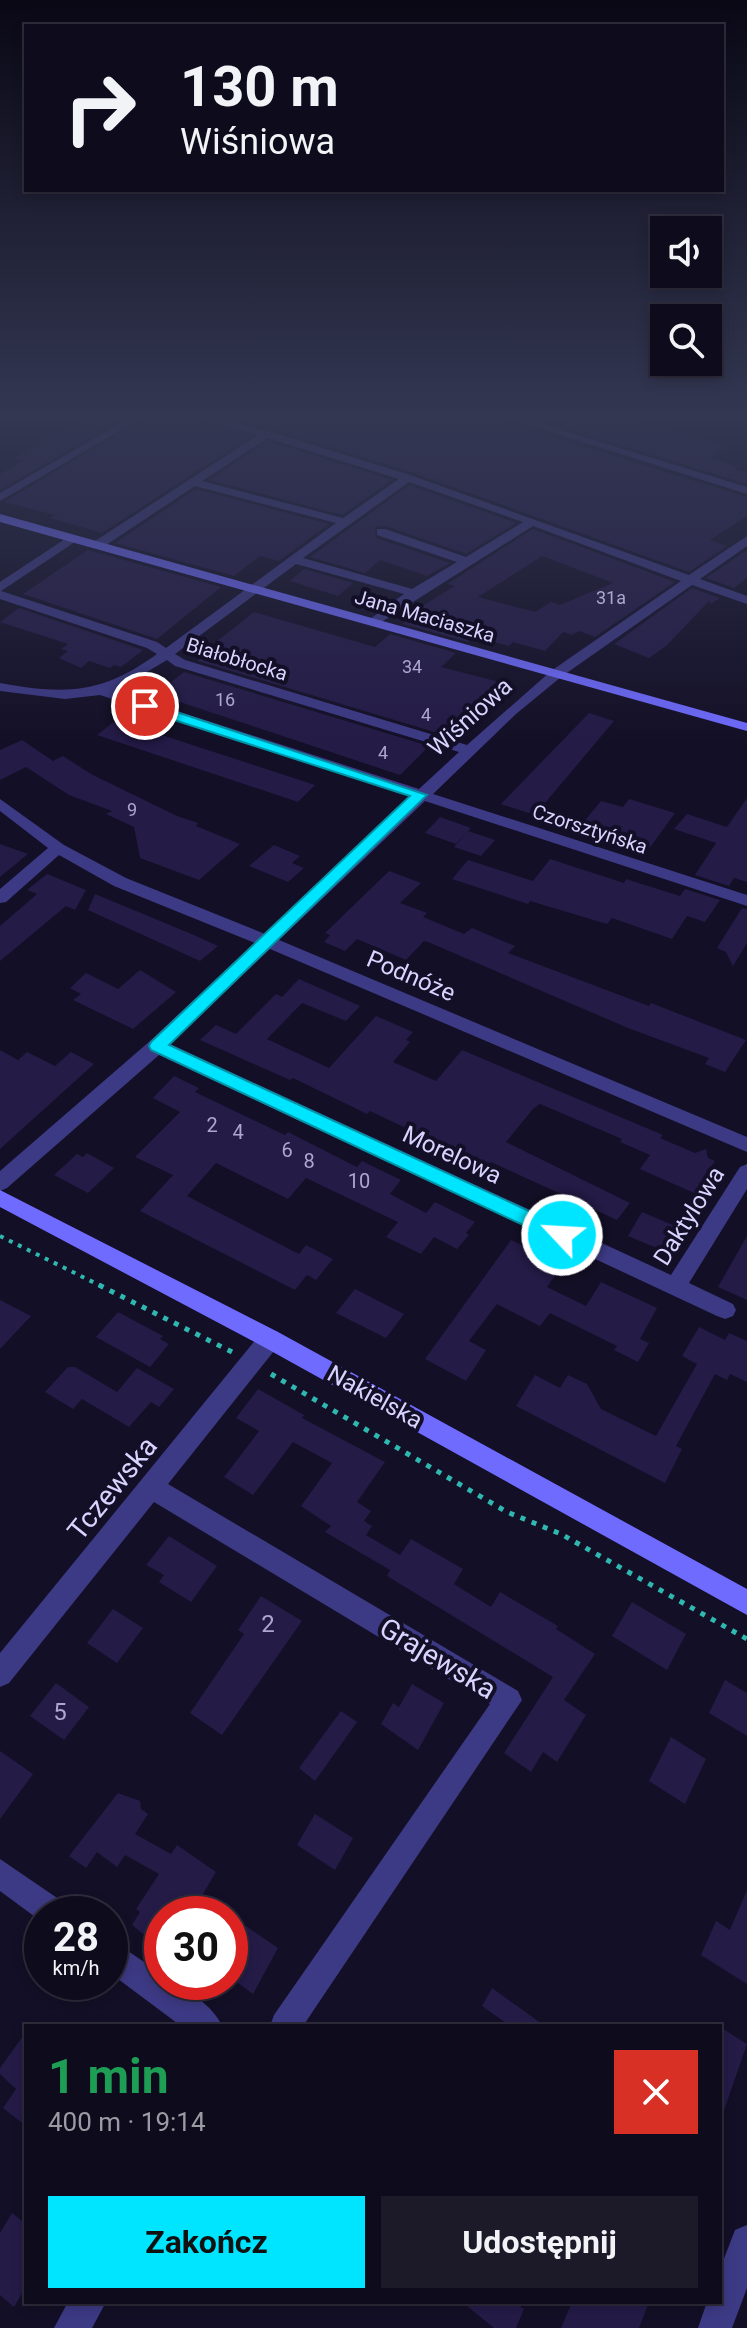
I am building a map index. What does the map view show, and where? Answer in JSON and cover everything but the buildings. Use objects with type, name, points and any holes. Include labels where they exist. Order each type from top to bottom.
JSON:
[{"type":"street","name":"Jana Maciaszka","points":[[29,526],[747,727]]},
{"type":"street","points":[[99,544],[127,526]]},
{"type":"street","points":[[0,687],[33,694],[102,691],[165,655],[336,526]]},
{"type":"street","points":[[375,622],[414,593],[526,526]]},
{"type":"street","points":[[542,526],[747,600]]},
{"type":"street","points":[[381,532],[467,561]]},
{"type":"street","points":[[0,588],[7,576],[75,538]]},
{"type":"street","name":"Wiśniowa","points":[[0,1183],[157,1046],[468,750],[556,674],[747,540]]},
{"type":"street","points":[[293,559],[414,593]]},
{"type":"street","name":"Białobłocka","points":[[0,595],[152,645],[180,663],[468,750]]},
{"type":"street","name":"Czorsztyńska","points":[[102,691],[747,901]]},
{"type":"street","name":"Podnóże","points":[[0,804],[58,848],[120,882],[267,941],[747,1145]]},
{"type":"street","points":[[0,898],[58,848]]},
{"type":"street","name":"Morelowa","points":[[157,1046],[725,1310]]},
{"type":"street","name":"Daktylowa","points":[[675,1287],[747,1172]]},
{"type":"street","name":"Nakielska","points":[[0,1198],[270,1339],[747,1603]]},
{"type":"street","name":"Tczewska","points":[[0,1674],[270,1339]]},
{"type":"street","name":"Grajewska","points":[[151,1487],[509,1700],[286,2024]]},
{"type":"street","points":[[0,1873],[31,1896]]},
{"type":"street","points":[[128,1967],[204,2024]]},
{"type":"street","points":[[715,2328],[747,2242]]},
{"type":"street","points":[[71,2328],[88,2304]]},
{"type":"path","points":[[0,1236],[251,1362],[507,1512],[561,1534],[747,1639]]},
{"type":"route","points":[[145,706],[420,795],[157,1046],[562,1235]]}]
